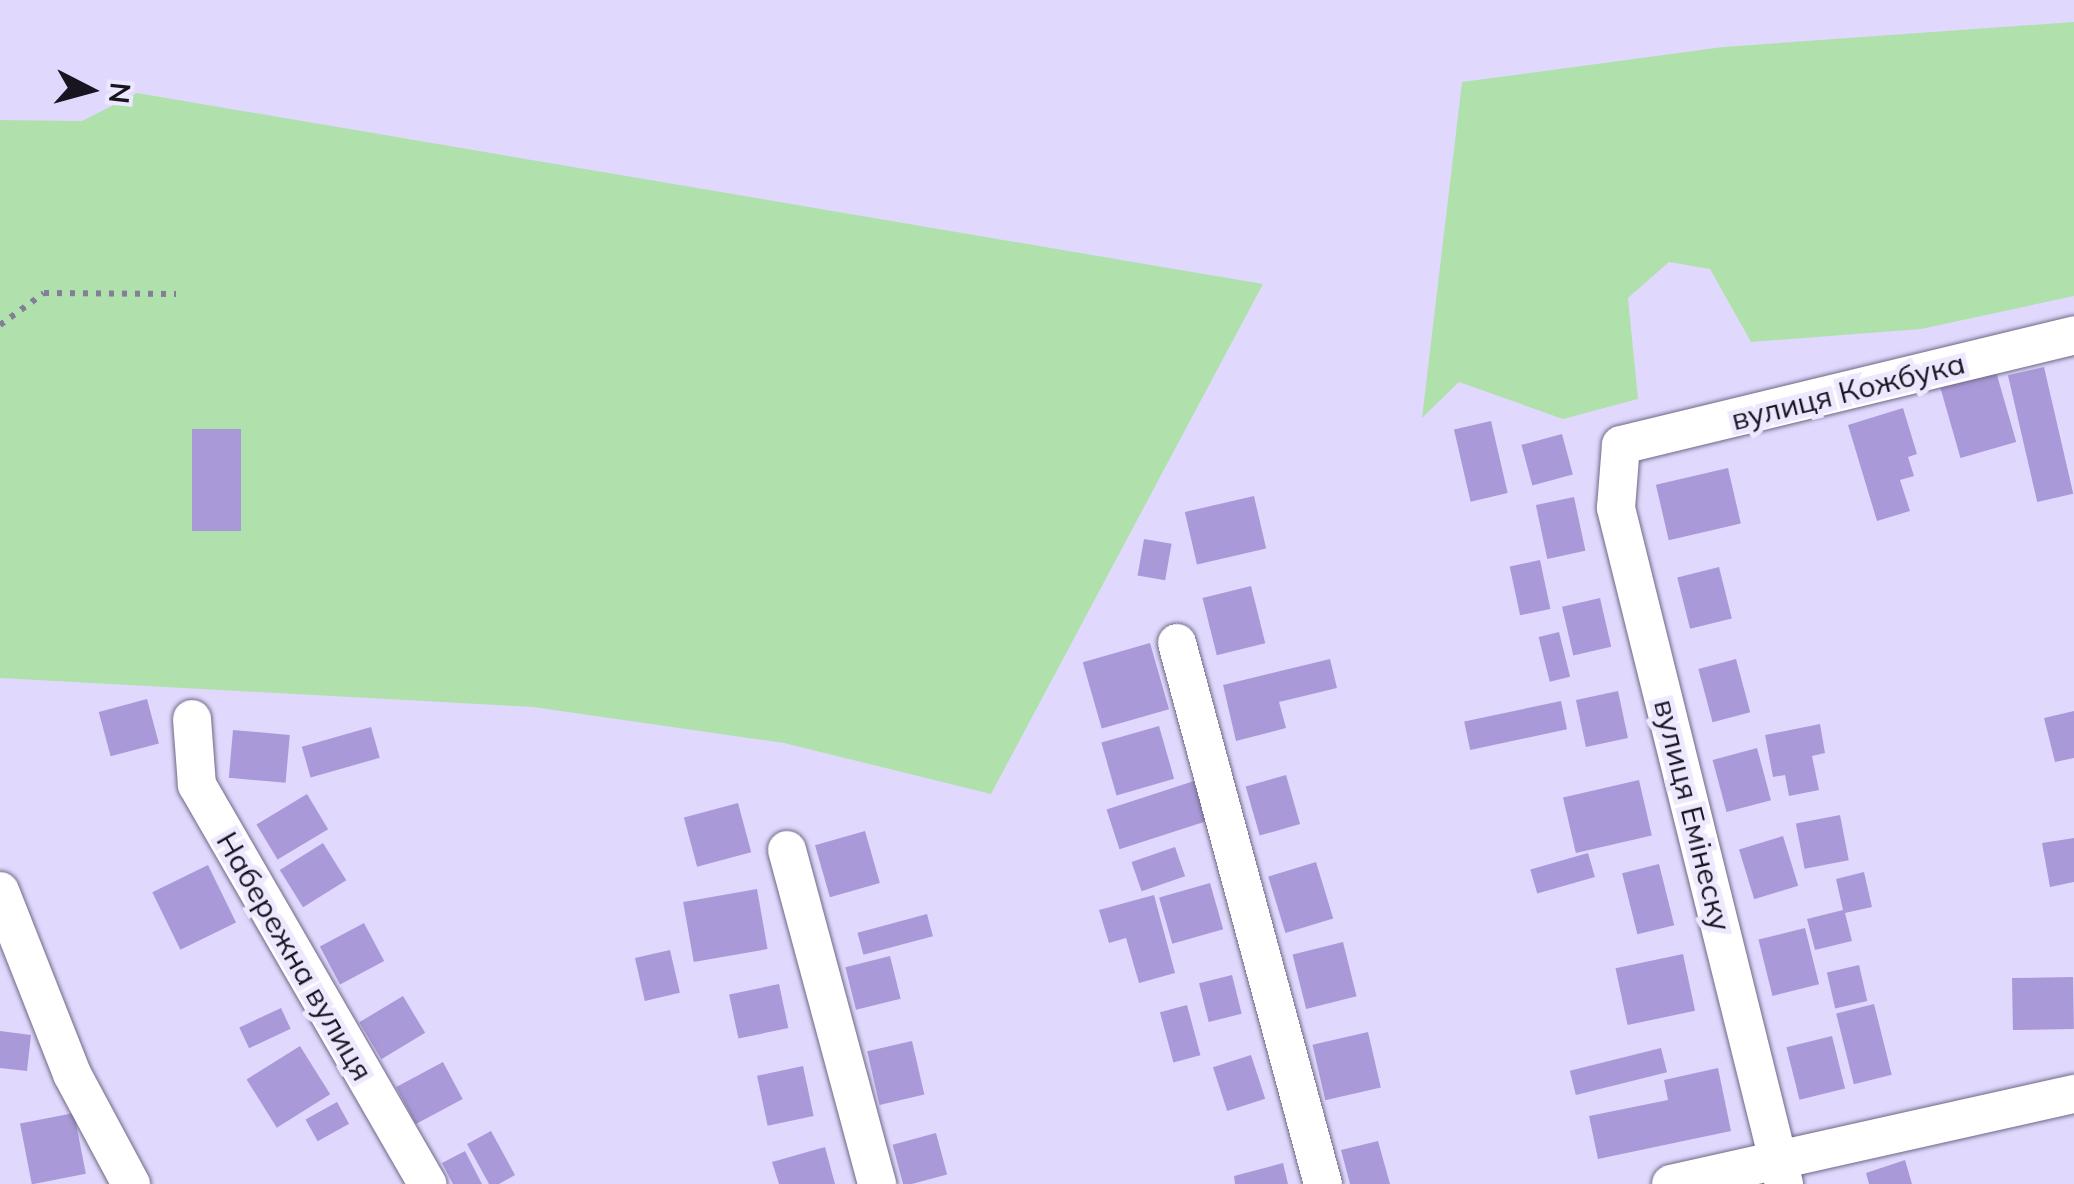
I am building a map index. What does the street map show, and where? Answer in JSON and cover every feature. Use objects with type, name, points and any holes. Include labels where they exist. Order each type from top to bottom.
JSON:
[{"type":"street","name":"вулиця Кожбука","points":[[1620,445],[2074,336]]},
{"type":"street","name":"вулиця Емінеску","points":[[1620,445],[1616,508],[1782,1172]]},
{"type":"street","points":[[1177,643],[1323,1184]]},
{"type":"street","name":"Набережна вулиця","points":[[192,719],[196,785],[427,1184]]},
{"type":"street","points":[[787,850],[877,1184]]},
{"type":"street","points":[[0,891],[72,1074],[131,1184]]},
{"type":"street","points":[[1670,1184],[1782,1172],[2074,1094]]},
{"type":"path","points":[[0,325],[44,293],[176,294]]},
{"type":"green space","points":[[2074,22],[2074,296],[1921,329],[1751,342],[1710,269],[1669,262],[1628,298],[1638,399],[1563,419],[1459,382],[1422,418],[1462,82],[1723,47]]},
{"type":"green space","points":[[137,93],[1263,284],[991,794],[784,743],[533,707],[0,678],[0,120],[82,121]]},
{"type":"building","points":[[2044,367],[2073,494],[2037,502],[2008,375]]},
{"type":"building","points":[[1995,368],[2016,442],[1960,458],[1939,384]]},
{"type":"building","points":[[1903,408],[1917,454],[1908,457],[1914,476],[1900,480],[1910,511],[1877,521],[1848,425]]},
{"type":"building","points":[[1491,421],[1508,493],[1471,502],[1454,430]]},
{"type":"building","points":[[192,429],[241,429],[241,531],[192,531]]},
{"type":"building","points":[[1562,434],[1573,475],[1532,485],[1521,445]]},
{"type":"building","points":[[1728,468],[1741,524],[1669,540],[1656,485]]},
{"type":"building","points":[[1254,496],[1266,549],[1197,565],[1185,512]]},
{"type":"building","points":[[1574,497],[1585,551],[1547,559],[1536,505]]},
{"type":"building","points":[[1144,539],[1172,544],[1165,580],[1138,575]]},
{"type":"building","points":[[1540,560],[1550,609],[1520,615],[1510,566]]},
{"type":"building","points":[[1719,567],[1732,618],[1690,629],[1677,577]]},
{"type":"building","points":[[1251,586],[1265,643],[1217,655],[1202,598]]},
{"type":"building","points":[[1600,598],[1611,647],[1573,655],[1562,607]]},
{"type":"building","points":[[1559,632],[1570,677],[1550,682],[1539,637]]},
{"type":"building","points":[[1150,643],[1169,709],[1102,729],[1083,662]]},
{"type":"building","points":[[1330,659],[1337,688],[1279,702],[1286,728],[1236,741],[1223,685]]},
{"type":"building","points":[[1736,659],[1750,712],[1713,722],[1698,669]]},
{"type":"building","points":[[1618,691],[1628,738],[1586,747],[1576,700]]},
{"type":"building","points":[[147,699],[159,743],[111,756],[99,712]]},
{"type":"building","points":[[1561,701],[1567,729],[1470,750],[1464,722]]},
{"type":"building","points":[[2074,711],[2074,758],[2055,762],[2044,718]]},
{"type":"building","points":[[1820,724],[1825,753],[1812,756],[1819,790],[1789,796],[1785,775],[1773,777],[1765,735]]},
{"type":"building","points":[[1159,726],[1174,779],[1116,795],[1101,743]]},
{"type":"building","points":[[371,727],[380,758],[311,778],[302,747]]},
{"type":"building","points":[[233,730],[290,735],[286,783],[229,778]]},
{"type":"building","points":[[1757,748],[1771,800],[1727,812],[1713,760]]},
{"type":"building","points":[[1286,775],[1300,824],[1260,836],[1246,787]]},
{"type":"building","points":[[1639,780],[1652,836],[1576,853],[1563,798]]},
{"type":"building","points":[[1194,781],[1207,821],[1119,849],[1107,809]]},
{"type":"building","points":[[307,794],[328,829],[278,860],[256,824]]},
{"type":"building","points":[[738,803],[751,852],[697,867],[684,817]]},
{"type":"building","points":[[1840,815],[1849,860],[1805,869],[1796,824]]},
{"type":"building","points":[[865,831],[880,883],[830,897],[815,845]]},
{"type":"building","points":[[1783,836],[1798,886],[1754,899],[1739,849]]},
{"type":"building","points":[[2074,838],[2074,882],[2050,887],[2042,843]]},
{"type":"building","points":[[323,843],[346,880],[303,907],[280,870]]},
{"type":"building","points":[[1175,847],[1185,876],[1142,891],[1132,862]]},
{"type":"building","points":[[1588,853],[1595,877],[1537,894],[1530,870]]},
{"type":"building","points":[[1316,862],[1333,918],[1285,933],[1268,877]]},
{"type":"building","points":[[1659,864],[1674,925],[1637,934],[1622,873]]},
{"type":"building","points":[[208,865],[236,923],[180,950],[152,892]]},
{"type":"building","points":[[1864,872],[1872,907],[1845,913],[1852,941],[1815,950],[1807,919],[1843,910],[1836,879]]},
{"type":"building","points":[[1210,883],[1223,929],[1172,944],[1159,898]]},
{"type":"building","points":[[757,889],[768,949],[694,962],[683,902]]},
{"type":"building","points":[[1154,895],[1175,973],[1139,983],[1126,938],[1109,943],[1099,910]]},
{"type":"building","points":[[927,914],[933,936],[863,955],[857,933]]},
{"type":"building","points":[[364,923],[384,961],[340,984],[320,946]]},
{"type":"building","points":[[1805,928],[1819,984],[1772,996],[1758,940]]},
{"type":"building","points":[[1343,942],[1357,996],[1306,1009],[1293,955]]},
{"type":"building","points":[[670,950],[680,993],[645,1001],[635,958]]},
{"type":"building","points":[[1683,954],[1695,1011],[1628,1025],[1616,968]]},
{"type":"building","points":[[890,956],[901,999],[856,1010],[845,967]]},
{"type":"building","points":[[1859,965],[1867,1001],[1835,1008],[1827,972]]},
{"type":"building","points":[[1232,975],[1242,1014],[1209,1022],[1199,983]]},
{"type":"building","points":[[2073,977],[2074,1029],[2013,1030],[2012,978]]},
{"type":"building","points":[[779,984],[788,1028],[738,1039],[729,995]]},
{"type":"building","points":[[403,996],[425,1033],[381,1059],[359,1022]]},
{"type":"building","points":[[1874,1004],[1892,1075],[1854,1084],[1836,1013]]},
{"type":"building","points":[[1187,1005],[1200,1055],[1173,1062],[1160,1012]]},
{"type":"building","points":[[281,1008],[291,1029],[249,1048],[239,1027]]},
{"type":"building","points":[[0,1031],[31,1035],[27,1071],[0,1068]]},
{"type":"building","points":[[1368,1032],[1381,1088],[1325,1100],[1312,1045]]},
{"type":"building","points":[[1832,1036],[1845,1088],[1799,1100],[1786,1047]]},
{"type":"building","points":[[912,1041],[924,1095],[880,1105],[867,1051]]},
{"type":"building","points":[[300,1046],[330,1094],[277,1128],[247,1079]]},
{"type":"building","points":[[1661,1048],[1667,1072],[1576,1095],[1570,1071]]},
{"type":"building","points":[[1251,1055],[1265,1099],[1227,1111],[1213,1067]]},
{"type":"building","points":[[443,1062],[463,1099],[416,1124],[396,1087]]},
{"type":"building","points":[[803,1066],[814,1116],[768,1126],[757,1076]]},
{"type":"building","points":[[1718,1068],[1731,1131],[1598,1159],[1589,1116],[1668,1100],[1664,1080]]},
{"type":"building","points":[[337,1102],[349,1124],[318,1141],[306,1119]]},
{"type":"building","points":[[74,1113],[86,1174],[32,1184],[20,1123]]},
{"type":"building","points":[[491,1131],[515,1175],[499,1184],[489,1184],[467,1144]]},
{"type":"building","points":[[936,1133],[947,1175],[903,1184],[893,1145]]},
{"type":"building","points":[[1378,1141],[1390,1184],[1350,1184],[1341,1150]]},
{"type":"building","points":[[825,1147],[835,1184],[779,1184],[772,1162]]},
{"type":"building","points":[[465,1151],[482,1184],[453,1184],[442,1163]]},
{"type":"building","points":[[1905,1160],[1912,1184],[1869,1184],[1866,1173]]},
{"type":"building","points":[[1283,1163],[1288,1184],[1235,1184],[1234,1176]]}]
